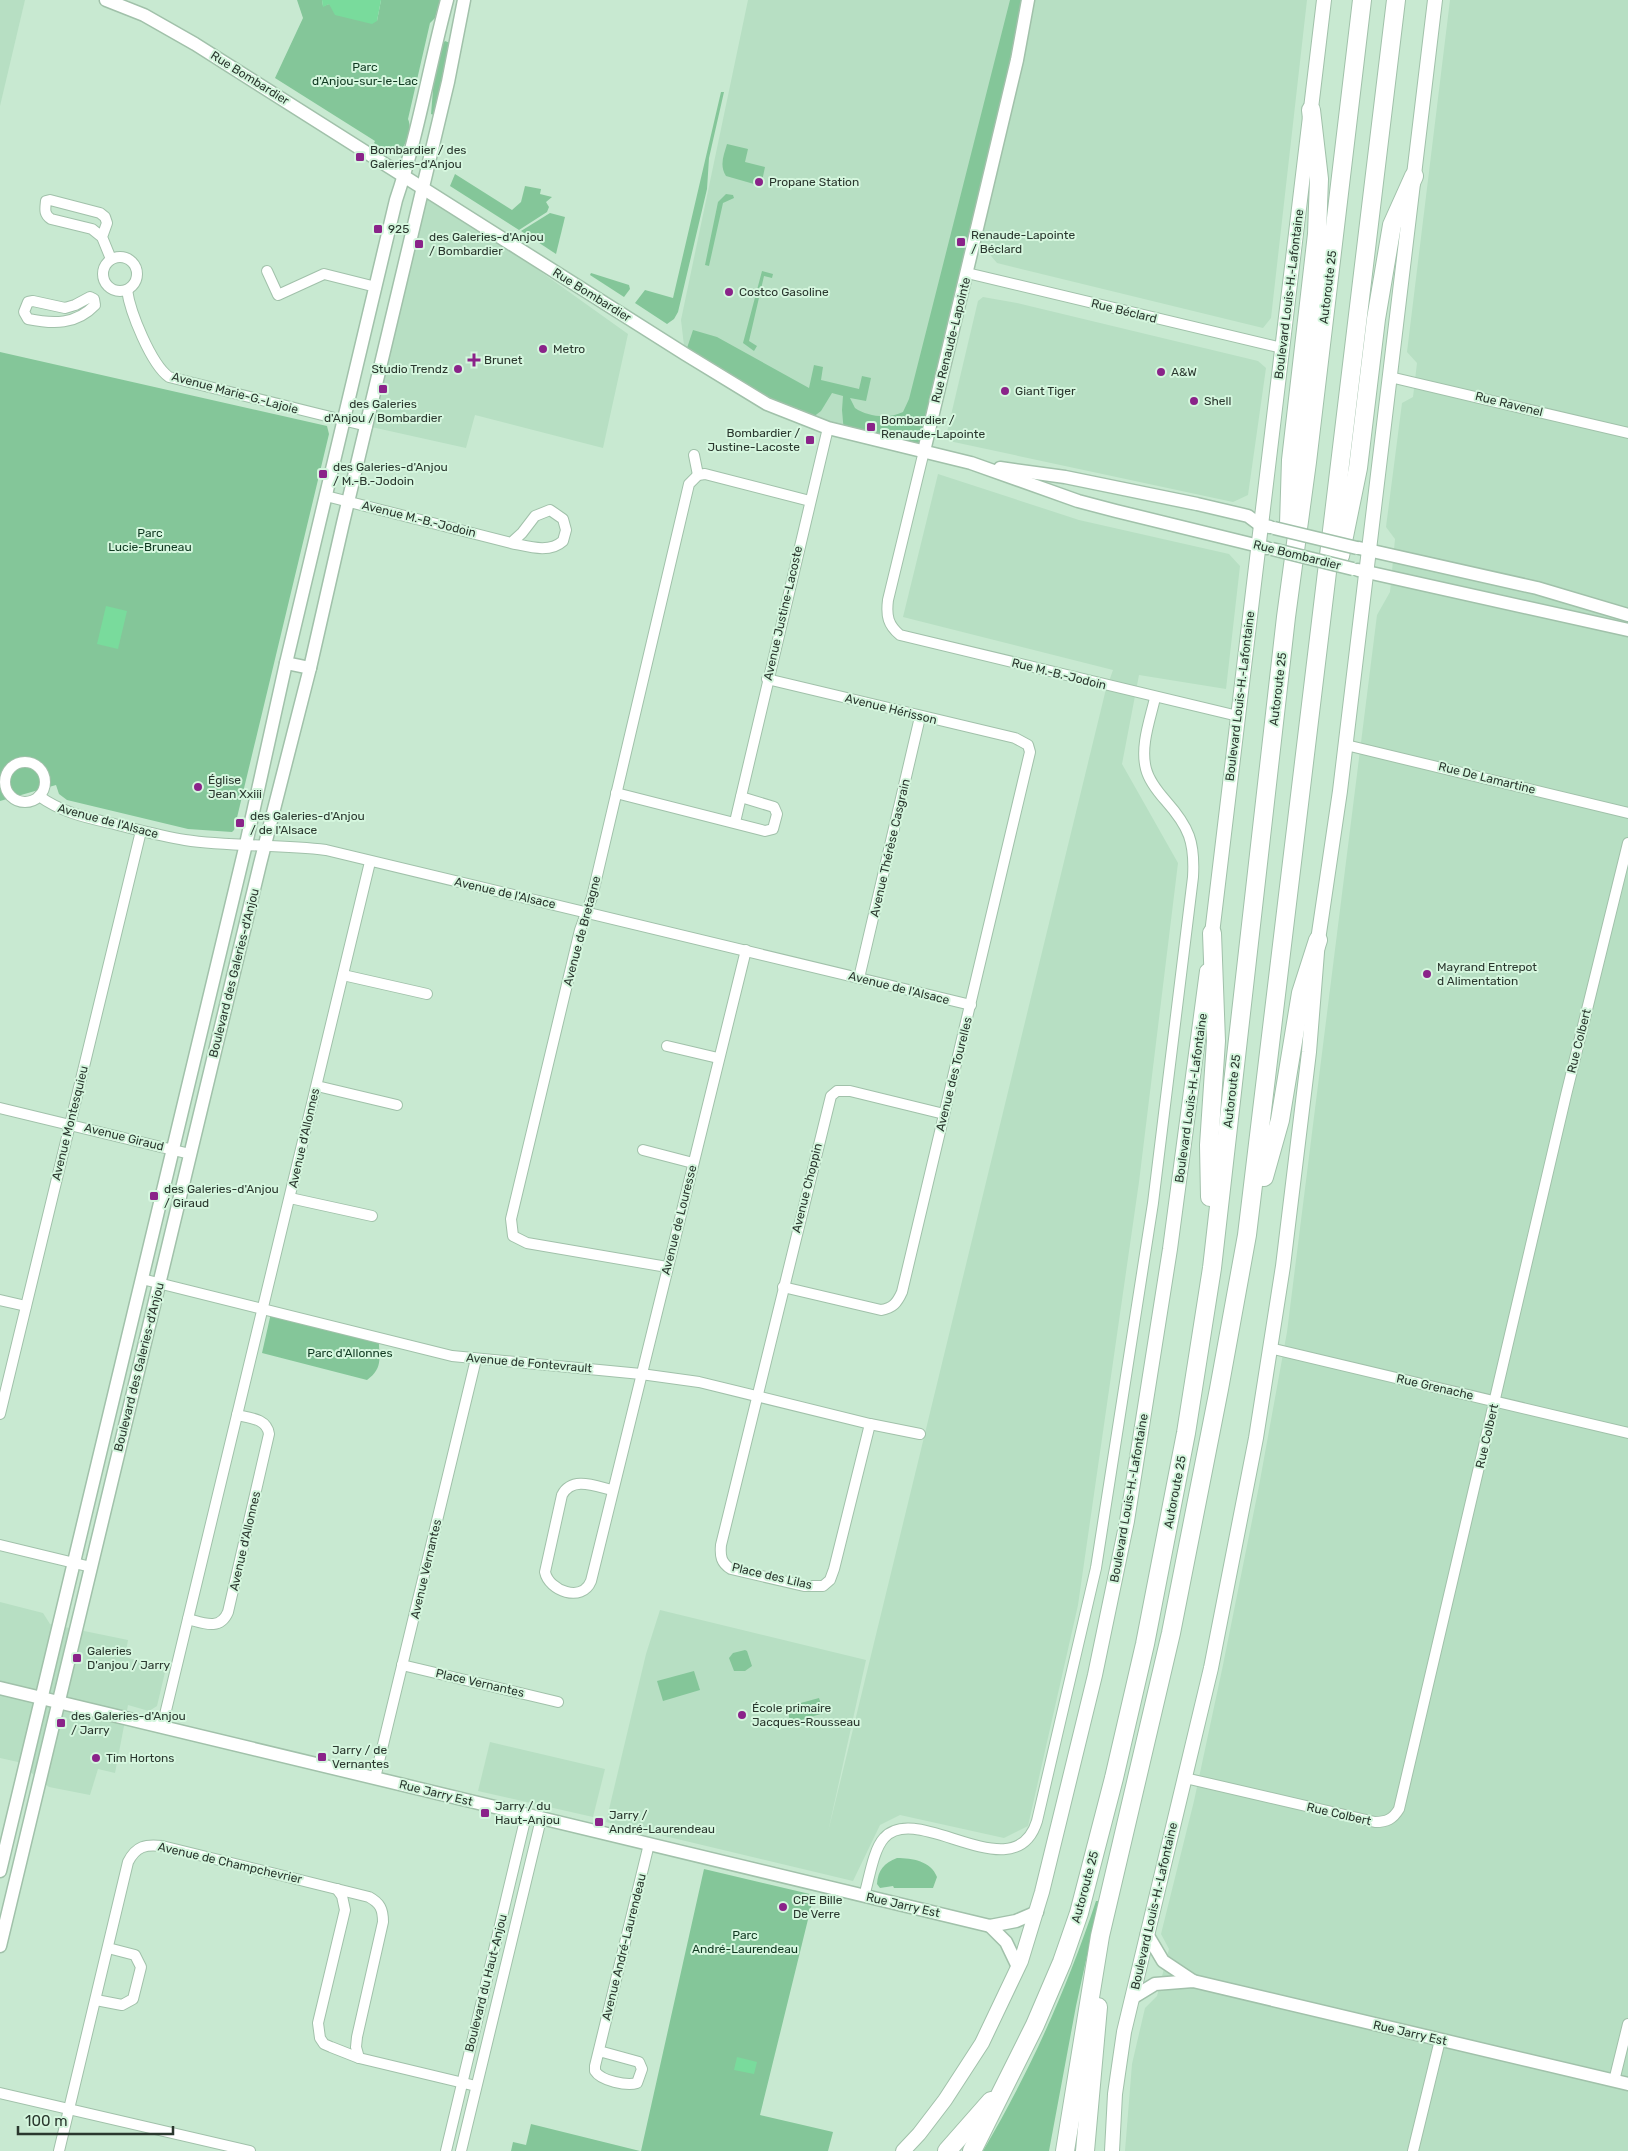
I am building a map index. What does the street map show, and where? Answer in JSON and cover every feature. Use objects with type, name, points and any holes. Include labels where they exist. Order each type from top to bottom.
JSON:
[{"type":"highway","name":"Autoroute 25","points":[[972,2151],[1035,2025],[1068,1946],[1084,1895],[1112,1787],[1145,1644],[1176,1488],[1212,1268],[1286,616],[1307,462],[1362,0]]},
{"type":"highway","name":"Autoroute 25","points":[[1065,2151],[1089,1994],[1105,1911],[1171,1633],[1220,1389],[1247,1235],[1396,0]]},
{"type":"highway","points":[[1286,616],[1291,460],[1317,225],[1319,179],[1311,110]]},
{"type":"highway","points":[[1314,681],[1358,468],[1376,319],[1392,225],[1414,176]]},
{"type":"highway","points":[[1212,933],[1216,1041],[1209,1145],[1212,1268]]},
{"type":"highway","points":[[1247,1235],[1280,1120],[1301,993],[1318,940]]},
{"type":"highway","points":[[1085,2151],[1105,1911]]},
{"type":"highway","points":[[946,2151],[1004,2088]]},
{"type":"main road","name":"Boulevard Louis-H.-Lafontaine","points":[[903,2151],[936,2113],[973,2058],[1018,1967],[1037,1912],[1092,1684],[1127,1521],[1170,1249],[1212,933],[1258,546],[1267,526],[1282,348],[1324,0]]},
{"type":"main road","name":"Boulevard Louis-H.-Lafontaine","points":[[1112,2151],[1117,2079],[1124,2032],[1185,1778],[1229,1580],[1270,1348],[1285,1249],[1307,1071],[1318,940],[1334,840],[1367,572],[1363,549],[1390,377],[1435,0]]},
{"type":"street","name":"Rue Bombardier","points":[[106,0],[124,3],[200,47],[752,396],[782,411],[828,428],[971,463],[1078,501],[1367,572],[1628,630]]},
{"type":"street","name":"Boulevard des Galeries-d'Anjou","points":[[0,1872],[246,844],[286,663],[396,200],[412,153],[447,0]]},
{"type":"street","name":"Boulevard des Galeries-d'Anjou","points":[[0,1946],[190,1154],[310,668],[448,82],[464,0]]},
{"type":"street","name":"Rue Renaude-Lapointe","points":[[888,620],[888,600],[1017,60],[1028,0]]},
{"type":"street","points":[[102,237],[107,223],[105,217],[100,213],[50,200],[46,202],[46,215],[51,219],[86,226],[102,237],[111,259]]},
{"type":"street","points":[[116,257],[127,258],[135,266],[137,271],[136,280],[127,290],[118,291],[107,286],[103,271],[111,259],[116,257]]},
{"type":"street","points":[[267,271],[278,295],[324,274],[376,287]]},
{"type":"street","name":"Rue Béclard","points":[[967,273],[1282,348]]},
{"type":"street","points":[[94,299],[90,297],[65,308],[33,301],[28,302],[24,312],[28,319],[48,323],[65,322],[90,310],[94,305],[94,299],[107,286]]},
{"type":"street","name":"Avenue Marie-G.-Lajoie","points":[[127,290],[129,302],[153,359],[159,369],[169,377],[367,426]]},
{"type":"street","name":"Rue Ravenel","points":[[1390,377],[1628,433]]},
{"type":"street","name":"Avenue Justine-Lacoste","points":[[734,822],[828,428]]},
{"type":"street","points":[[694,456],[698,474],[810,501]]},
{"type":"street","name":"Rue Bombardier","points":[[971,463],[1065,477],[1157,495],[1248,516],[1267,526],[1546,590],[1628,615]]},
{"type":"street","name":"Avenue de Bretagne","points":[[667,1267],[527,1243],[512,1236],[510,1227],[689,484],[698,474]]},
{"type":"street","name":"Avenue M.-B.-Jodoin","points":[[326,496],[511,543],[542,548],[555,547],[563,541],[566,530],[563,520],[550,510],[540,513],[511,543]]},
{"type":"street","name":"Rue M.-B.-Jodoin","points":[[888,620],[892,628],[900,635],[1155,698],[1238,716]]},
{"type":"street","points":[[286,663],[310,668]]},
{"type":"street","name":"Avenue Hérisson","points":[[767,679],[920,717],[1015,738]]},
{"type":"street","name":"Boulevard Louis-H.-Lafontaine","points":[[864,1896],[879,1845],[887,1835],[907,1829],[1001,1850],[1013,1849],[1025,1842],[1032,1833],[1042,1802],[1096,1568],[1153,1203],[1193,877],[1194,853],[1189,833],[1180,817],[1157,791],[1146,770],[1145,744],[1155,698]]},
{"type":"street","name":"Avenue Thérèse Casgrain","points":[[859,978],[920,717]]},
{"type":"street","name":"Avenue des Tourelles","points":[[783,1287],[881,1310],[897,1303],[902,1292],[1029,760],[1030,752],[1028,745],[1015,738]]},
{"type":"street","name":"Rue De Lamartine","points":[[1346,745],[1628,813]]},
{"type":"street","points":[[616,793],[768,831],[773,829],[777,814],[776,809],[772,805],[740,797]]},
{"type":"street","name":"Avenue de l'Alsace","points":[[39,796],[52,806],[69,813],[141,831],[186,840],[326,850],[971,1005]]},
{"type":"street","name":"Avenue Montesquieu","points":[[0,1414],[141,831]]},
{"type":"street","name":"Rue Colbert","points":[[1185,1778],[1375,1822],[1389,1820],[1395,1816],[1399,1809],[1566,1095],[1628,843]]},
{"type":"street","name":"Avenue d'Allonnes","points":[[162,1727],[370,862]]},
{"type":"street","name":"Avenue de Louresse","points":[[612,1490],[580,1484],[565,1489],[562,1495],[545,1572],[547,1579],[556,1588],[577,1592],[590,1585],[692,1163],[746,950]]},
{"type":"street","points":[[343,975],[427,994]]},
{"type":"street","points":[[667,1046],[718,1058]]},
{"type":"street","points":[[317,1086],[397,1105]]},
{"type":"street","name":"Avenue Choppin","points":[[757,1396],[831,1096],[836,1091],[850,1091],[944,1114]]},
{"type":"street","name":"Avenue Giraud","points":[[0,1108],[190,1154]]},
{"type":"street","points":[[643,1150],[692,1163]]},
{"type":"street","points":[[290,1198],[372,1216]]},
{"type":"street","name":"Avenue de Fontevrault","points":[[142,1279],[452,1356],[641,1374],[718,1385],[870,1424],[920,1434]]},
{"type":"street","points":[[0,1300],[26,1306]]},
{"type":"street","name":"Rue Grenache","points":[[1270,1348],[1628,1433]]},
{"type":"street","name":"Avenue Vernantes","points":[[375,1778],[476,1359]]},
{"type":"street","name":"Place des Lilas","points":[[757,1396],[721,1545],[720,1554],[722,1562],[726,1566],[737,1570],[814,1587],[823,1586],[830,1580],[870,1424]]},
{"type":"street","name":"Avenue d'Allonnes","points":[[188,1619],[211,1625],[217,1624],[226,1618],[228,1612],[270,1434],[264,1423],[238,1415]]},
{"type":"street","points":[[0,1545],[91,1567]]},
{"type":"street","name":"Place Vernantes","points":[[402,1665],[558,1702]]},
{"type":"street","name":"Rue Jarry Est","points":[[0,1688],[526,1816],[990,1926],[1016,1921],[1037,1912]]},
{"type":"street","name":"Boulevard du Haut-Anjou","points":[[446,2151],[526,1816]]},
{"type":"street","name":"Boulevard du Haut-Anjou","points":[[461,2151],[541,1819]]},
{"type":"street","name":"Avenue de Champchevrier","points":[[59,2151],[128,1862],[132,1854],[140,1847],[151,1844],[162,1846],[337,1889],[369,1897],[380,1906],[383,1913],[383,1922],[356,2037],[359,2058]]},
{"type":"street","name":"Avenue André-Laurendeau","points":[[600,2051],[639,2062],[642,2069],[637,2083],[626,2084],[597,2075],[595,2066],[649,1844]]},
{"type":"street","points":[[337,1889],[342,1896],[345,1910],[318,2030],[324,2044],[359,2058],[476,2086]]},
{"type":"street","points":[[990,1926],[1006,1942],[1018,1967]]},
{"type":"street","name":"Rue Jarry Est","points":[[1147,1934],[1155,1951],[1163,1961],[1193,1981]]},
{"type":"street","points":[[96,2000],[122,2006],[134,1999],[141,1968],[135,1955],[108,1948]]},
{"type":"street","name":"Rue Jarry Est","points":[[1132,1998],[1155,1984],[1193,1981],[1628,2084]]},
{"type":"street","points":[[1614,2081],[1628,2024]]},
{"type":"street","points":[[1413,2151],[1440,2040]]},
{"type":"street","points":[[0,2093],[250,2151]]},
{"type":"shaded area","points":[[0,0],[25,0],[0,106]]},
{"type":"shaded area","points":[[322,0],[381,0],[377,21],[372,24],[335,15],[329,4],[323,7]]},
{"type":"shaded area","points":[[748,0],[1307,0],[1271,318],[1263,328],[997,263],[976,238],[924,451],[844,433],[685,354],[681,320]]},
{"type":"shaded area","points":[[1450,0],[1628,0],[1628,2151],[1125,2151],[1132,2064],[1145,2008],[1157,1996],[1169,1949],[1161,1934],[1194,1801],[1223,1665],[1259,1486],[1287,1332],[1377,615],[1390,592],[1395,539],[1386,527],[1402,403],[1413,397],[1417,363],[1407,352]]},
{"type":"shaded area","points":[[422,187],[628,334],[603,448],[475,415],[466,448],[367,426]]},
{"type":"shaded area","points":[[983,297],[1017,303],[1258,361],[1266,368],[1248,495],[1233,502],[949,441],[947,432],[978,301]]},
{"type":"shaded area","points":[[938,474],[1079,520],[1229,554],[1240,566],[1226,689],[1139,675],[1122,764],[1178,863],[1139,1182],[1078,1605],[1028,1826],[1004,1838],[900,1815],[880,1825],[853,1881],[606,1822],[646,1654],[660,1610],[866,1660],[828,1832],[1105,693],[1113,670],[903,617]]},
{"type":"shaded area","points":[[106,606],[127,611],[118,649],[97,644]]},
{"type":"shaded area","points":[[0,1602],[43,1613],[50,1624],[128,1640],[125,1657],[166,1668],[157,1706],[149,1711],[128,1705],[115,1773],[98,1769],[90,1795],[49,1787],[18,1762],[0,1758]]},
{"type":"shaded area","points":[[490,1742],[605,1769],[593,1817],[478,1791]]},
{"type":"shaded area","points":[[737,2057],[757,2062],[754,2074],[734,2070]]},
{"type":"green space","name":"Parc d'Anjou-sur-le-Lac","points":[[297,0],[322,0],[323,6],[329,4],[377,21],[381,0],[440,0],[435,18],[430,23],[408,119],[409,131],[401,149],[393,152],[379,146],[374,143],[375,141],[275,78],[303,18]]},
{"type":"green space","points":[[1010,0],[1028,0],[924,451],[844,433],[843,396],[832,393],[821,411],[808,421],[685,354],[693,330],[717,337],[809,388],[814,365],[823,367],[821,380],[859,389],[862,376],[871,378],[866,401],[850,398],[855,408],[879,416],[891,416],[903,412],[909,399]]},
{"type":"green space","points":[[445,41],[450,43],[450,47],[434,115],[431,114],[434,78]]},
{"type":"green space","points":[[721,92],[724,92],[709,158],[707,189],[678,312],[674,319],[667,324],[635,303],[645,290],[673,298]]},
{"type":"green space","points":[[727,144],[748,149],[745,162],[765,167],[761,186],[726,176],[722,164]]},
{"type":"green space","points":[[455,174],[512,210],[521,202],[525,186],[541,189],[540,194],[552,197],[546,202],[549,207],[547,212],[519,230],[450,186]]},
{"type":"green space","points":[[726,194],[733,195],[734,198],[723,203],[709,266],[705,265],[718,202]]},
{"type":"green space","points":[[550,213],[565,217],[556,254],[521,231]]},
{"type":"green space","points":[[762,271],[773,274],[772,278],[764,276],[749,341],[757,346],[754,351],[743,343]]},
{"type":"green space","points":[[591,273],[629,285],[630,289],[624,297],[590,275]]},
{"type":"green space","name":"Parc Lucie-Bruneau","points":[[0,352],[327,426],[329,434],[232,832],[188,829],[67,800],[59,794],[56,785],[0,801]]},
{"type":"green space","name":"Parc d'Allonnes","points":[[271,1313],[379,1337],[379,1360],[376,1370],[367,1380],[262,1353]]},
{"type":"green space","points":[[745,1650],[752,1666],[745,1671],[734,1671],[729,1658],[733,1653]]},
{"type":"green space","points":[[694,1671],[700,1690],[663,1701],[657,1681]]},
{"type":"green space","points":[[819,1698],[824,1713],[791,1723],[786,1707]]},
{"type":"green space","points":[[897,1858],[915,1860],[930,1867],[937,1877],[933,1888],[894,1888],[893,1886],[880,1888],[877,1884],[880,1871],[885,1865]]},
{"type":"green space","name":"Parc André-Laurendeau","points":[[704,1869],[814,1895],[760,2115],[833,2132],[828,2151],[641,2151]]},
{"type":"green space","points":[[1096,1901],[1099,1901],[1076,2006],[1049,2151],[983,2151],[1032,2060],[1060,1998]]},
{"type":"green space","points":[[531,2124],[640,2151],[511,2151],[513,2142],[526,2145]]},
{"type":"place","name":"Bombardier / des Galeries-d'Anjou","points":[[360,157]]},
{"type":"place","name":"Propane Station","points":[[759,182]]},
{"type":"place","name":"925","points":[[378,229]]},
{"type":"place","name":"Renaude-Lapointe / Béclard","points":[[961,242]]},
{"type":"place","name":"des Galeries-d'Anjou / Bombardier","points":[[419,244]]},
{"type":"place","name":"Costco Gasoline","points":[[729,292]]},
{"type":"place","name":"Metro","points":[[543,349]]},
{"type":"place","name":"Brunet","points":[[474,360]]},
{"type":"place","name":"Studio Trendz","points":[[458,369]]},
{"type":"place","name":"A&W","points":[[1161,372]]},
{"type":"place","name":"des Galeries d'Anjou / Bombardier","points":[[383,389]]},
{"type":"place","name":"Giant Tiger","points":[[1005,391]]},
{"type":"place","name":"Shell","points":[[1194,401]]},
{"type":"place","name":"Bombardier / Renaude-Lapointe","points":[[871,427]]},
{"type":"place","name":"Bombardier / Justine-Lacoste","points":[[810,440]]},
{"type":"place","name":"des Galeries-d'Anjou / M.-B.-Jodoin","points":[[323,474]]},
{"type":"place","name":"Église Jean Xxiii","points":[[198,787]]},
{"type":"place","name":"des Galeries-d'Anjou / de l'Alsace","points":[[240,823]]},
{"type":"place","name":"Mayrand Entrepot d Alimentation","points":[[1427,974]]},
{"type":"place","name":"des Galeries-d'Anjou / Giraud","points":[[154,1196]]},
{"type":"place","name":"Galeries D'anjou / Jarry","points":[[77,1658]]},
{"type":"place","name":"École primaire Jacques-Rousseau","points":[[742,1715]]},
{"type":"place","name":"des Galeries-d'Anjou / Jarry","points":[[61,1723]]},
{"type":"place","name":"Jarry / de Vernantes","points":[[322,1757]]},
{"type":"place","name":"Tim Hortons","points":[[96,1758]]},
{"type":"place","name":"Jarry / du Haut-Anjou","points":[[485,1813]]},
{"type":"place","name":"Jarry / André-Laurendeau","points":[[599,1822]]},
{"type":"place","name":"CPE Bille De Verre","points":[[783,1907]]}]
